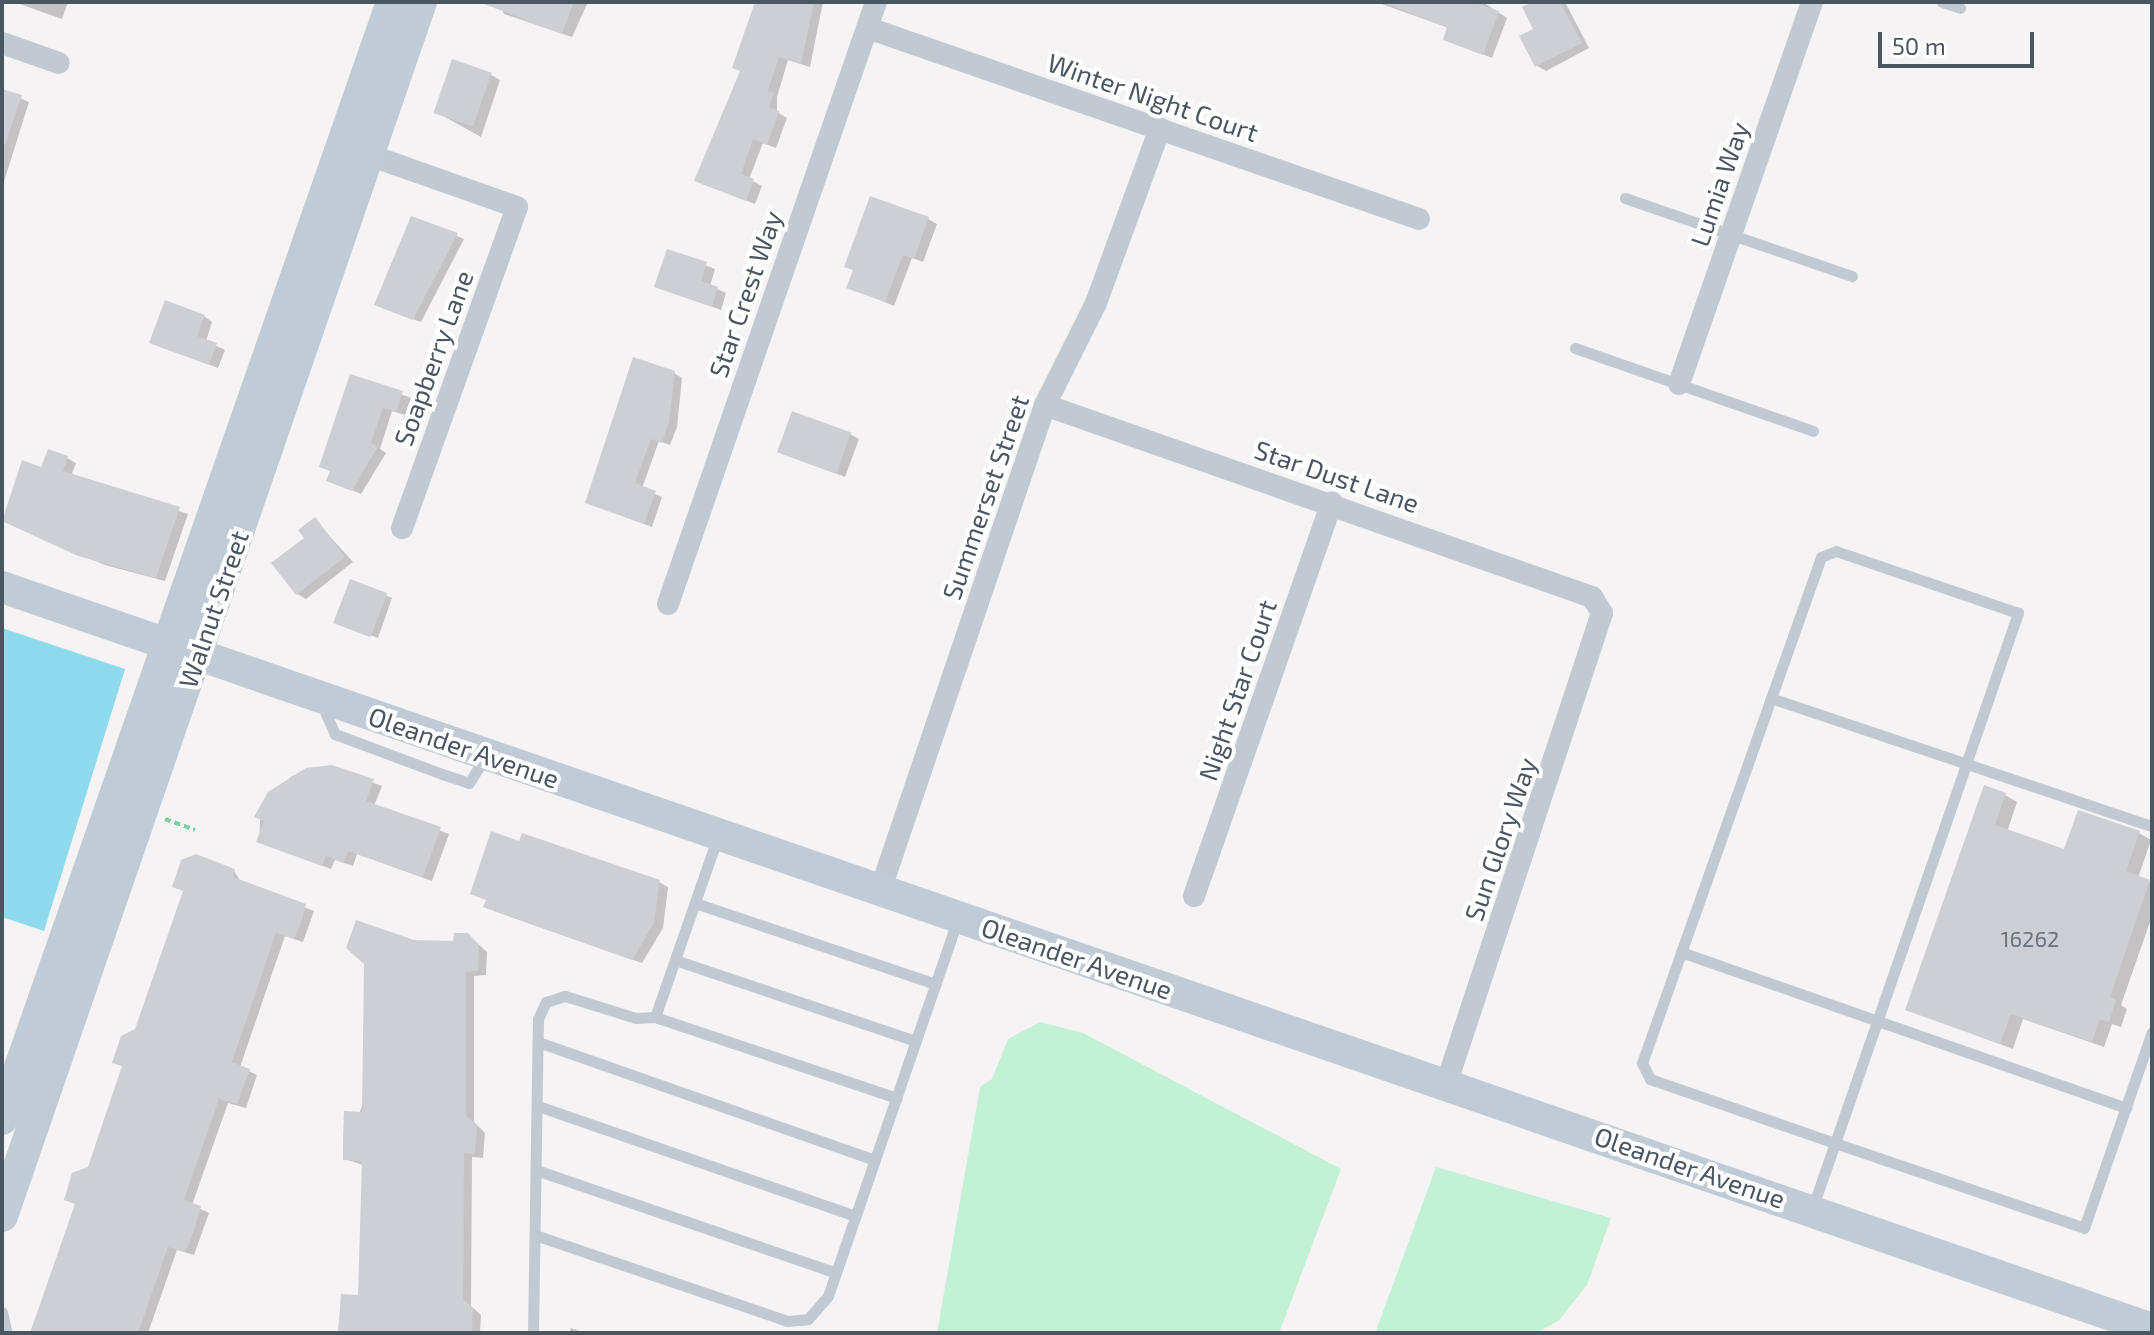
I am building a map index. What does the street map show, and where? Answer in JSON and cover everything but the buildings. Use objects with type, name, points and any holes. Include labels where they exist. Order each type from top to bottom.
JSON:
[{"type":"street","name":"Walnut Street","points":[[2,1216],[392,2]]},
{"type":"street","name":"Walnut Street","points":[[2,1119],[185,650],[369,155],[421,2]]},
{"type":"street","name":"Star Crest Way","points":[[668,604],[876,2]]},
{"type":"street","name":"Lumia Way","points":[[1679,384],[1812,2]]},
{"type":"street","name":"Winter Night Court","points":[[868,28],[1419,219]]},
{"type":"street","points":[[2,43],[59,63]]},
{"type":"street","name":"Summerset Street","points":[[880,891],[1045,405],[1096,303],[1160,128]]},
{"type":"street","name":"Soapberry Lane","points":[[369,155],[517,207],[402,528]]},
{"type":"street","name":"Star Dust Lane","points":[[1045,405],[1332,503],[1592,597],[1602,613]]},
{"type":"street","name":"Night Star Court","points":[[1194,896],[1332,503]]},
{"type":"street","name":"Oleander Avenue","points":[[2,587],[958,918],[1447,1082],[2152,1330]]},
{"type":"street","name":"Sun Glory Way","points":[[1447,1082],[1602,613]]},
{"type":"lane","points":[[1942,2],[1960,8]]},
{"type":"lane","points":[[1625,198],[1852,276]]},
{"type":"lane","points":[[1575,348],[1813,431]]},
{"type":"lane","points":[[1811,1210],[1835,1143],[2018,613],[1836,551],[1821,557],[1642,1063],[1650,1079],[1835,1143],[2084,1228],[2152,1032]]},
{"type":"lane","points":[[1771,698],[1967,761],[2152,826]]},
{"type":"lane","points":[[655,1017],[718,835]]},
{"type":"lane","points":[[695,903],[936,984]]},
{"type":"lane","points":[[535,1235],[787,1321],[808,1319],[836,1273],[958,918]]},
{"type":"lane","points":[[1681,952],[2126,1108]]},
{"type":"lane","points":[[675,960],[916,1041]]},
{"type":"lane","points":[[533,1333],[538,1042],[546,1002],[565,996],[636,1018],[655,1017],[897,1098]]},
{"type":"lane","points":[[538,1042],[875,1160]]},
{"type":"lane","points":[[538,1106],[856,1216]]},
{"type":"lane","points":[[536,1170],[836,1273]]},
{"type":"lane","points":[[2,1312],[7,1333]]},
{"type":"path","points":[[159,817],[195,830]]},
{"type":"green space","points":[[1040,1022],[1083,1033],[1341,1169],[1279,1333],[937,1333],[980,1087],[992,1079],[1008,1039]]},
{"type":"green space","points":[[1436,1167],[1611,1218],[1587,1285],[1559,1320],[1537,1333],[1376,1331]]},
{"type":"water","points":[[2,628],[125,669],[44,931],[2,917]]}]
